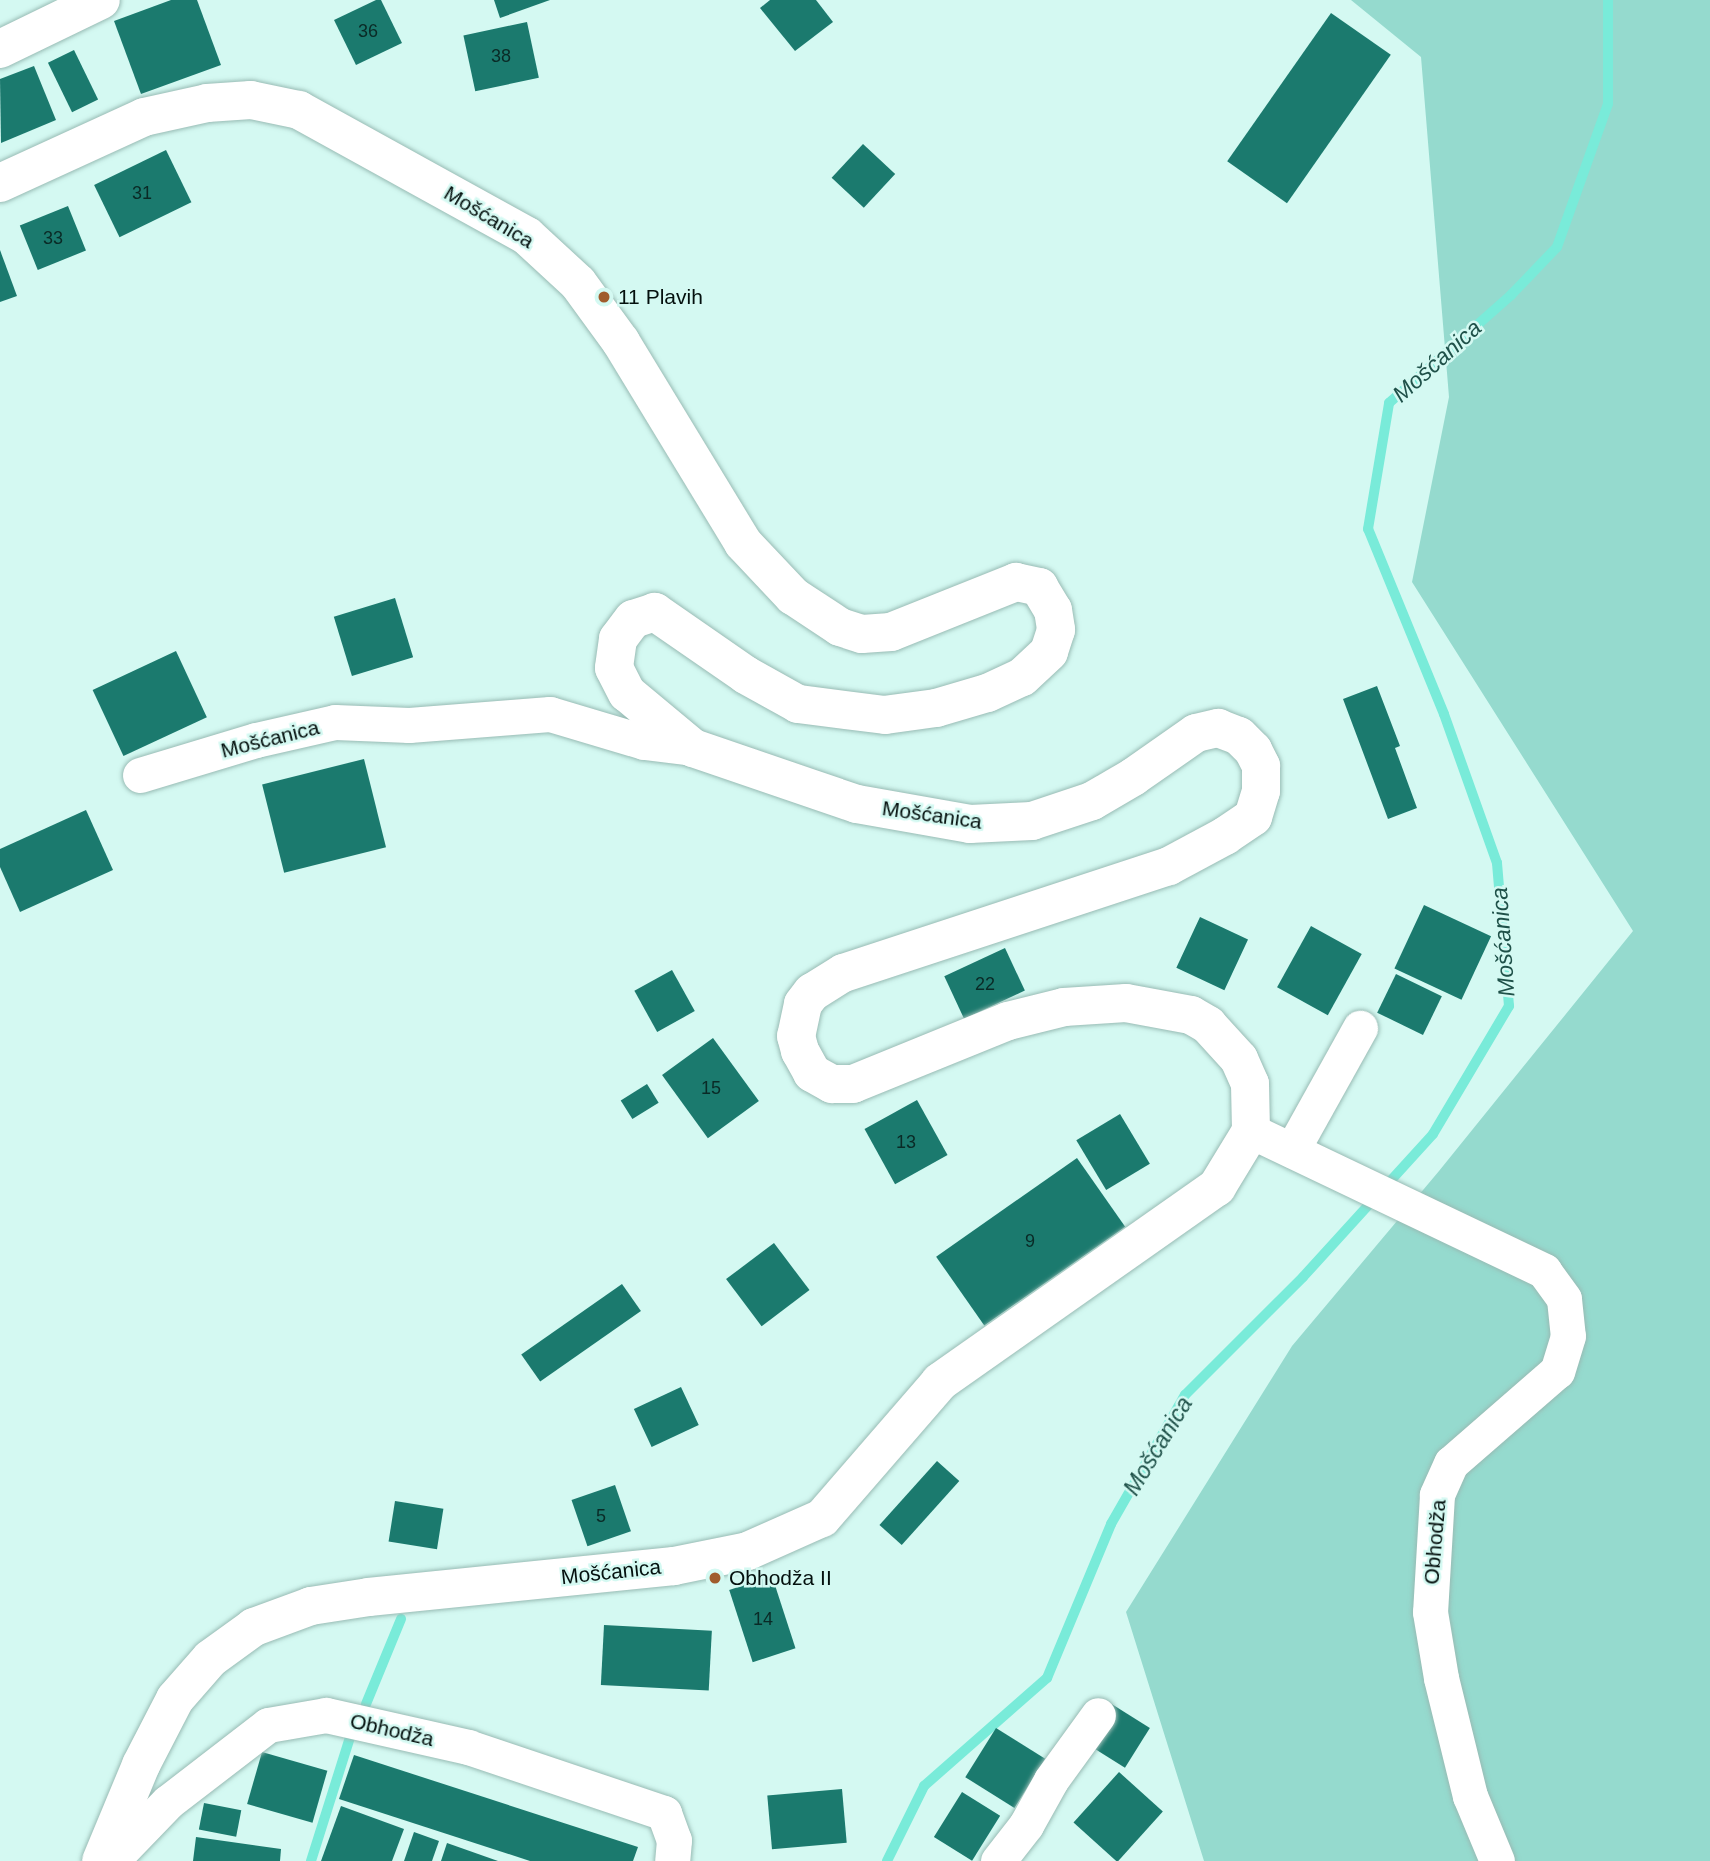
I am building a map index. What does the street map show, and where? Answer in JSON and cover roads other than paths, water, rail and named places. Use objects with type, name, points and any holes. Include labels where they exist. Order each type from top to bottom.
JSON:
[{"type":"main road","points":[[0,49],[101,0]]},
{"type":"main road","name":"Mošćanica","points":[[0,183],[144,117],[207,103],[251,100],[299,110],[527,236],[578,284],[621,342],[743,543],[793,596],[840,627],[862,634],[891,632],[1016,582],[1039,587],[1053,610],[1056,630],[1049,652],[1022,677],[986,693],[936,708],[885,716],[798,704],[746,675],[656,612],[633,619],[618,639],[614,668],[627,693],[693,748],[857,804],[970,824],[1032,821],[1092,801],[1196,733],[1218,728],[1239,736],[1253,750],[1261,766],[1261,791],[1253,817],[1225,836],[1169,866],[843,972],[812,992],[803,1003],[796,1036],[800,1051],[812,1073],[832,1084],[853,1084],[1009,1021],[1065,1007],[1126,1003],[1191,1015],[1208,1025],[1239,1059],[1250,1084],[1251,1131],[1217,1187],[940,1382],[822,1518],[748,1551],[674,1566],[369,1597],[311,1606],[254,1627],[210,1659],[175,1699],[141,1765],[101,1861]]},
{"type":"street","name":"Mošćanica","points":[[140,775],[256,740],[335,722],[409,725],[550,714],[644,742],[693,748]]},
{"type":"street","points":[[1251,1131],[1308,1157],[1360,1028]]},
{"type":"street","name":"Obhodža","points":[[1308,1157],[1544,1271],[1564,1299],[1568,1336],[1557,1371],[1451,1463],[1437,1495],[1431,1549],[1430,1612],[1441,1678],[1470,1796],[1497,1861]]},
{"type":"street","name":"Obhodža","points":[[110,1861],[168,1802],[268,1725],[326,1715],[468,1747],[664,1813],[674,1840],[672,1861]]},
{"type":"street","points":[[998,1861],[1026,1825],[1051,1780],[1098,1715]]},
{"type":"waterway","name":"Mošćanica","points":[[887,1861],[924,1786],[1047,1678],[1111,1524],[1185,1395],[1303,1277],[1433,1134],[1509,1006],[1497,863],[1444,714],[1368,529],[1389,403],[1511,295],[1557,247],[1608,104],[1608,0]]},
{"type":"waterway","points":[[366,1704],[401,1619]]},
{"type":"waterway","points":[[311,1861],[350,1737]]},
{"type":"place","name":"11 Plavih","points":[[604,297]]},
{"type":"place","name":"Obhodža II","points":[[715,1578]]}]
